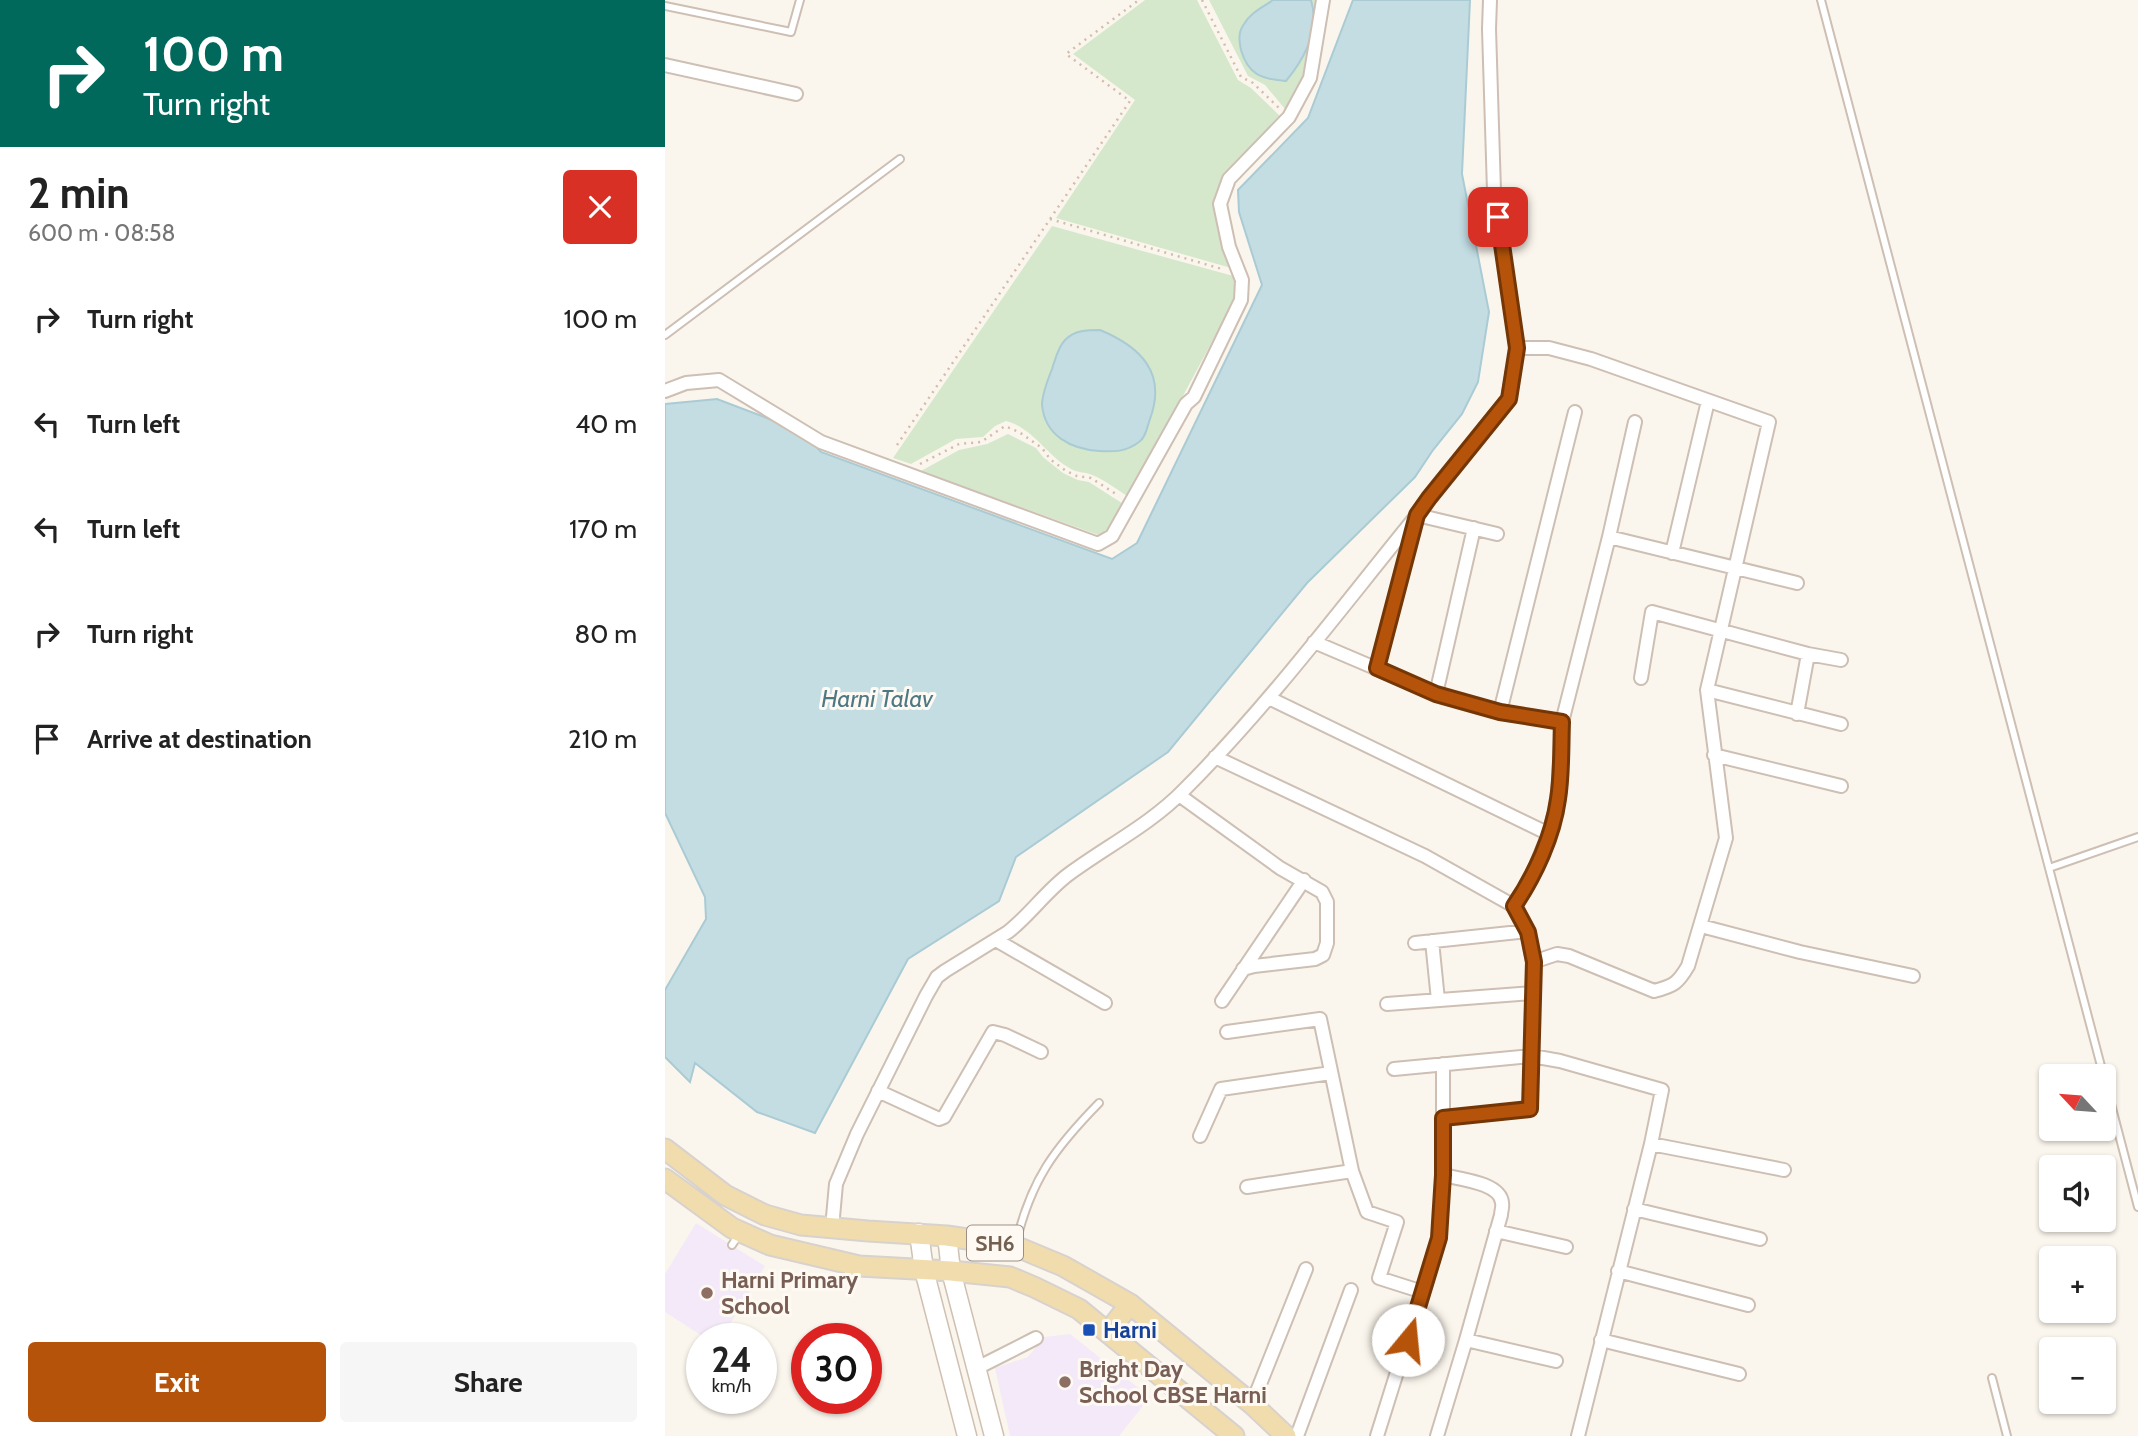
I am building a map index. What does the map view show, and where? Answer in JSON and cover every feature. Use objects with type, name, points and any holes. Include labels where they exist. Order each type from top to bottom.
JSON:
[{"type":"main road","name":"SH6","points":[[665,1149],[725,1195],[765,1214],[801,1225],[919,1233],[1015,1246],[1063,1266],[1130,1304],[1252,1404],[1286,1436]]},
{"type":"main road","name":"SH6","points":[[665,1179],[732,1228],[736,1239],[859,1266],[1010,1277],[1079,1309],[1234,1436]]},
{"type":"main road","points":[[1108,1332],[1130,1304]]},
{"type":"street","points":[[665,391],[686,383],[719,380],[821,442],[1098,544],[1112,536],[1186,404],[1194,397],[1241,300],[1242,280],[1229,247],[1220,204],[1229,179],[1289,117],[1310,79],[1324,0]]},
{"type":"street","points":[[832,1228],[837,1184],[857,1134],[937,977],[1019,924],[1067,875],[1179,795],[1269,698],[1509,399],[1517,348],[1494,191],[1490,0]]},
{"type":"street","points":[[665,65],[796,94]]},
{"type":"street","points":[[1517,348],[1549,348],[1591,359],[1769,422],[1707,690],[1726,838],[1688,966],[1679,981],[1668,988],[1654,991],[1569,956],[1557,954],[1534,962]]},
{"type":"street","points":[[1672,554],[1708,401]]},
{"type":"street","points":[[1500,712],[1575,412]]},
{"type":"street","points":[[1514,906],[1528,885],[1549,834],[1558,800],[1562,722],[1635,422]]},
{"type":"street","points":[[1417,515],[1497,534]]},
{"type":"street","points":[[1377,668],[1417,515]]},
{"type":"street","points":[[1436,694],[1474,528]]},
{"type":"street","points":[[1609,537],[1797,583]]},
{"type":"street","points":[[1641,678],[1652,612],[1808,654],[1841,660]]},
{"type":"street","points":[[1314,642],[1436,694],[1500,712],[1562,722]]},
{"type":"street","points":[[1797,714],[1808,654]]},
{"type":"street","points":[[1707,690],[1842,724]]},
{"type":"street","points":[[1269,698],[1549,834]]},
{"type":"street","points":[[1714,755],[1841,786]]},
{"type":"street","points":[[1215,757],[1425,856],[1514,906],[1528,932],[1534,962],[1530,1109],[1443,1118]]},
{"type":"street","points":[[1179,795],[1280,868],[1322,892],[1327,902],[1327,943],[1323,955],[1315,959],[1243,969]]},
{"type":"street","points":[[1222,1000],[1304,880]]},
{"type":"street","points":[[1701,926],[1913,976]]},
{"type":"street","points":[[1415,943],[1528,932]]},
{"type":"street","points":[[996,940],[1105,1003]]},
{"type":"street","points":[[1432,941],[1438,1000]]},
{"type":"street","points":[[1387,1004],[1533,993]]},
{"type":"street","points":[[1227,1032],[1320,1019],[1352,1171],[1367,1212],[1397,1222],[1379,1278],[1423,1292]]},
{"type":"street","points":[[878,1091],[939,1119],[944,1117],[993,1032],[1041,1052]]},
{"type":"street","points":[[1394,1069],[1532,1056],[1560,1061],[1662,1090],[1578,1436]]},
{"type":"street","points":[[1377,1436],[1439,1238],[1443,1175],[1443,1064]]},
{"type":"street","points":[[1200,1136],[1221,1089],[1248,1079],[1331,1073]]},
{"type":"street","points":[[1651,1144],[1784,1170]]},
{"type":"street","points":[[1247,1187],[1352,1171]]},
{"type":"street","points":[[1437,1436],[1503,1201],[1497,1191],[1487,1185],[1443,1175]]},
{"type":"street","points":[[1635,1209],[1760,1239]]},
{"type":"street","points":[[1496,1231],[1566,1247]]},
{"type":"street","points":[[919,1233],[923,1270],[967,1436]]},
{"type":"street","points":[[947,1236],[951,1271],[994,1436]]},
{"type":"street","points":[[1252,1404],[1306,1269]]},
{"type":"street","points":[[1618,1271],[1748,1305]]},
{"type":"street","points":[[1297,1436],[1351,1290]]},
{"type":"street","points":[[977,1368],[1036,1338]]},
{"type":"street","points":[[1466,1340],[1556,1361]]},
{"type":"street","points":[[1601,1340],[1739,1374]]},
{"type":"lane","points":[[665,6],[790,32],[800,0]]},
{"type":"lane","points":[[1821,0],[2138,1207]]},
{"type":"lane","points":[[665,335],[901,159]]},
{"type":"lane","points":[[2049,868],[2138,837]]},
{"type":"lane","points":[[1015,1246],[1030,1195],[1049,1161],[1099,1103]]},
{"type":"lane","points":[[1992,1378],[2007,1436]]},
{"type":"path","points":[[897,445],[1130,102],[1066,54],[1139,0]]},
{"type":"path","points":[[1202,0],[1241,77],[1253,83],[1289,117]]},
{"type":"path","points":[[1050,219],[1240,275]]},
{"type":"path","points":[[907,474],[959,444],[981,442],[1005,426],[1019,432],[1041,448],[1066,471],[1091,478],[1131,504]]},
{"type":"shaded area","name":"Harni Primary School","points":[[696,1223],[765,1266],[731,1323],[686,1323],[686,1326],[665,1312],[665,1274]]},
{"type":"shaded area","name":"Bright Day School CBSE Harni","points":[[1070,1334],[1150,1397],[1119,1436],[1010,1436],[995,1368],[1028,1357],[1044,1337]]},
{"type":"green space","points":[[1145,0],[1197,0],[1238,80],[1251,88],[1281,117],[1223,177],[1217,195],[1215,206],[1231,268],[1056,218],[1135,100],[1073,54]]},
{"type":"green space","points":[[1209,0],[1320,0],[1307,76],[1285,109],[1265,85],[1248,76]]},
{"type":"green space","points":[[1052,226],[1237,277],[1238,293],[1129,497],[1097,477],[1071,469],[1024,430],[1006,421],[995,426],[983,437],[956,439],[911,464],[893,458]]},
{"type":"green space","points":[[1008,434],[1036,448],[1063,473],[1089,482],[1125,505],[1107,534],[1101,536],[921,471],[959,450],[987,444]]},
{"type":"water","points":[[1273,0],[1311,0],[1313,11],[1314,22],[1309,43],[1286,81],[1257,74],[1248,65],[1240,46],[1240,33],[1247,20]]},
{"type":"water","name":"Harni Talav","points":[[1353,0],[1470,0],[1462,174],[1489,312],[1478,382],[1462,414],[1415,477],[1307,583],[1168,752],[1016,857],[999,901],[908,959],[815,1133],[757,1112],[695,1063],[690,1082],[665,1057],[665,990],[706,919],[705,897],[665,813],[665,404],[717,399],[801,431],[821,452],[1112,559],[1137,543],[1262,285],[1239,212],[1238,190],[1308,118]]},
{"type":"water","points":[[1100,330],[1128,345],[1138,354],[1147,364],[1155,388],[1154,403],[1143,437],[1139,442],[1120,451],[1089,450],[1069,444],[1048,425],[1042,405],[1045,387],[1063,343],[1077,332]]},
{"type":"place","name":"Harni Primary School","points":[[707,1293]]},
{"type":"place","name":"Harni","points":[[1089,1330]]},
{"type":"place","name":"Bright Day School CBSE Harni","points":[[1065,1382]]},
{"type":"route","points":[[1408,1340],[1439,1238],[1443,1118],[1530,1109],[1534,962],[1528,932],[1514,906],[1528,885],[1549,834],[1558,800],[1562,722],[1500,712],[1436,694],[1377,668],[1417,515],[1509,399],[1517,348],[1498,217]]}]
